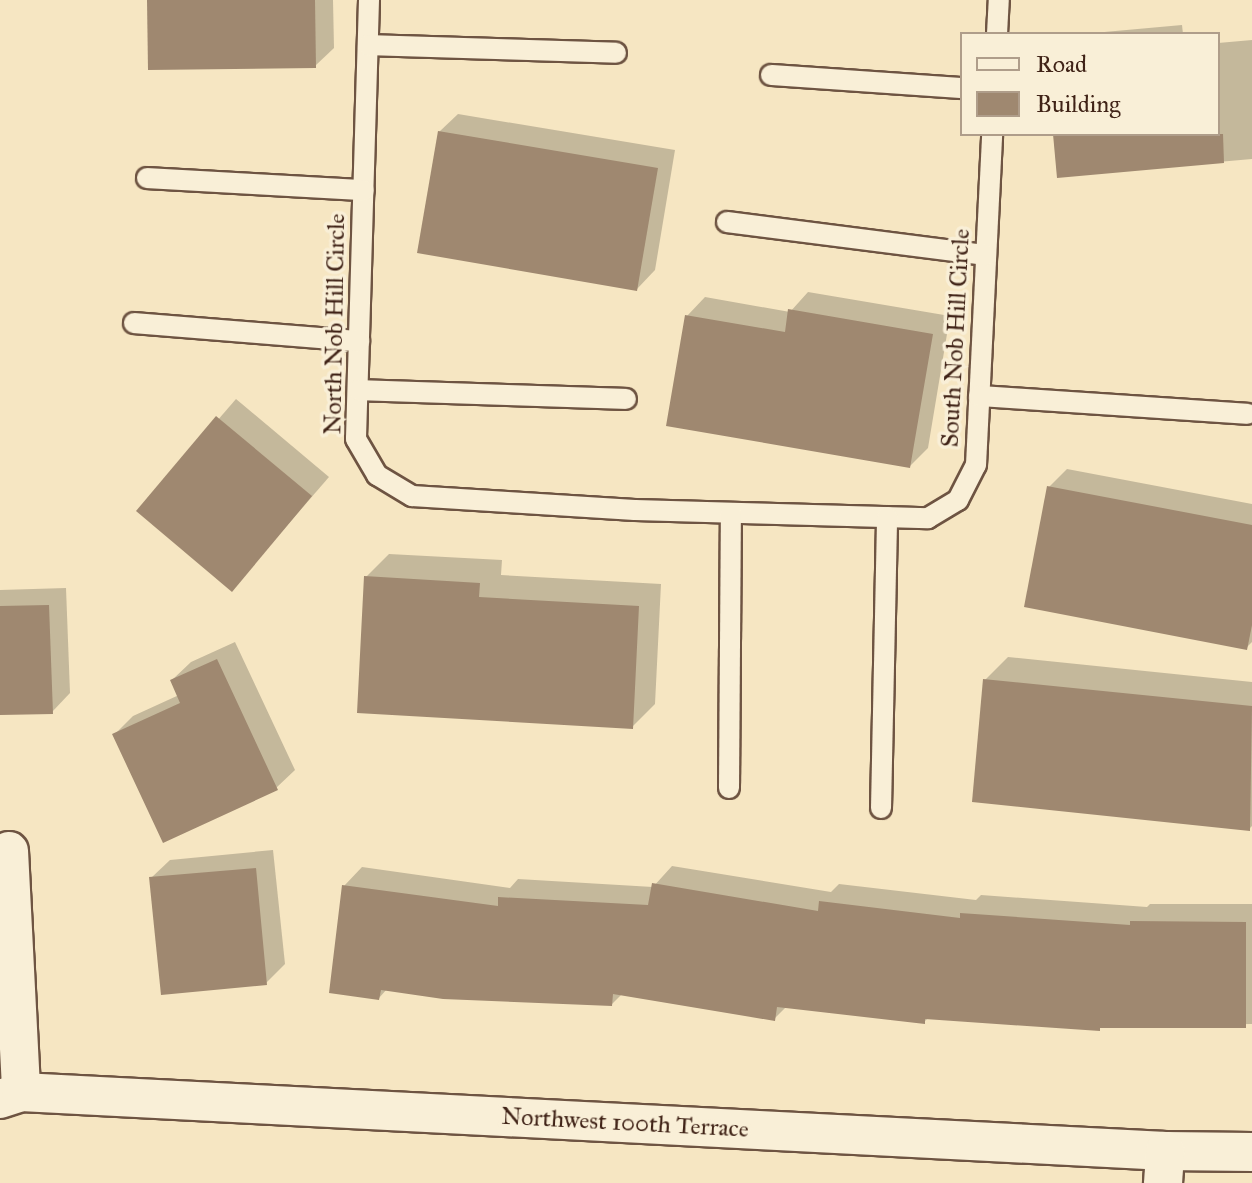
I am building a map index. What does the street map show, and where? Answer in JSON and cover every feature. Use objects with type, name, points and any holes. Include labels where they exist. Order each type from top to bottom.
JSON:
[{"type":"street","points":[[9,851],[11,1096]]},
{"type":"street","name":"Northwest 100th Terrace","points":[[11,1096],[1164,1167],[1252,1152]]},
{"type":"lane","name":"North Nob Hill Circle","points":[[369,0],[356,439],[377,475],[412,496],[635,510]]},
{"type":"lane","points":[[997,32],[999,0]]},
{"type":"lane","points":[[368,45],[616,53]]},
{"type":"lane","points":[[771,75],[960,88]]},
{"type":"lane","name":"South Nob Hill Circle","points":[[635,510],[928,518],[958,500],[976,465],[992,136]]},
{"type":"lane","points":[[147,178],[364,190]]},
{"type":"lane","points":[[727,222],[986,255]]},
{"type":"lane","points":[[134,323],[359,341]]},
{"type":"lane","points":[[358,390],[626,399]]},
{"type":"lane","points":[[979,396],[1247,414]]},
{"type":"lane","points":[[729,788],[731,513]]},
{"type":"lane","points":[[881,808],[887,517]]},
{"type":"building","points":[[147,0],[315,0],[316,68],[148,70]]},
{"type":"building","points":[[438,131],[658,168],[637,291],[417,253]]},
{"type":"building","points":[[1223,134],[1224,163],[1057,178],[1053,136]]},
{"type":"building","points":[[788,309],[933,334],[910,468],[666,426],[685,315],[785,332]]},
{"type":"building","points":[[216,416],[312,496],[232,592],[136,511]]},
{"type":"building","points":[[1047,486],[1252,525],[1252,625],[1247,650],[1024,607]]},
{"type":"building","points":[[364,576],[480,583],[479,597],[639,606],[633,729],[357,713]]},
{"type":"building","points":[[49,605],[53,714],[0,715],[0,606]]},
{"type":"building","points":[[217,659],[278,790],[163,843],[112,734],[180,703],[170,680]]},
{"type":"building","points":[[983,679],[1252,706],[1250,831],[972,802]]},
{"type":"building","points":[[256,868],[267,985],[161,995],[149,877]]},
{"type":"building","points":[[652,883],[818,911],[819,901],[960,918],[960,913],[1130,925],[1130,921],[1246,922],[1246,1028],[1100,1028],[1100,1031],[925,1019],[925,1024],[777,1007],[775,1021],[613,994],[612,1006],[443,999],[381,990],[379,1000],[329,993],[342,885],[498,906],[498,897],[648,905]]}]
